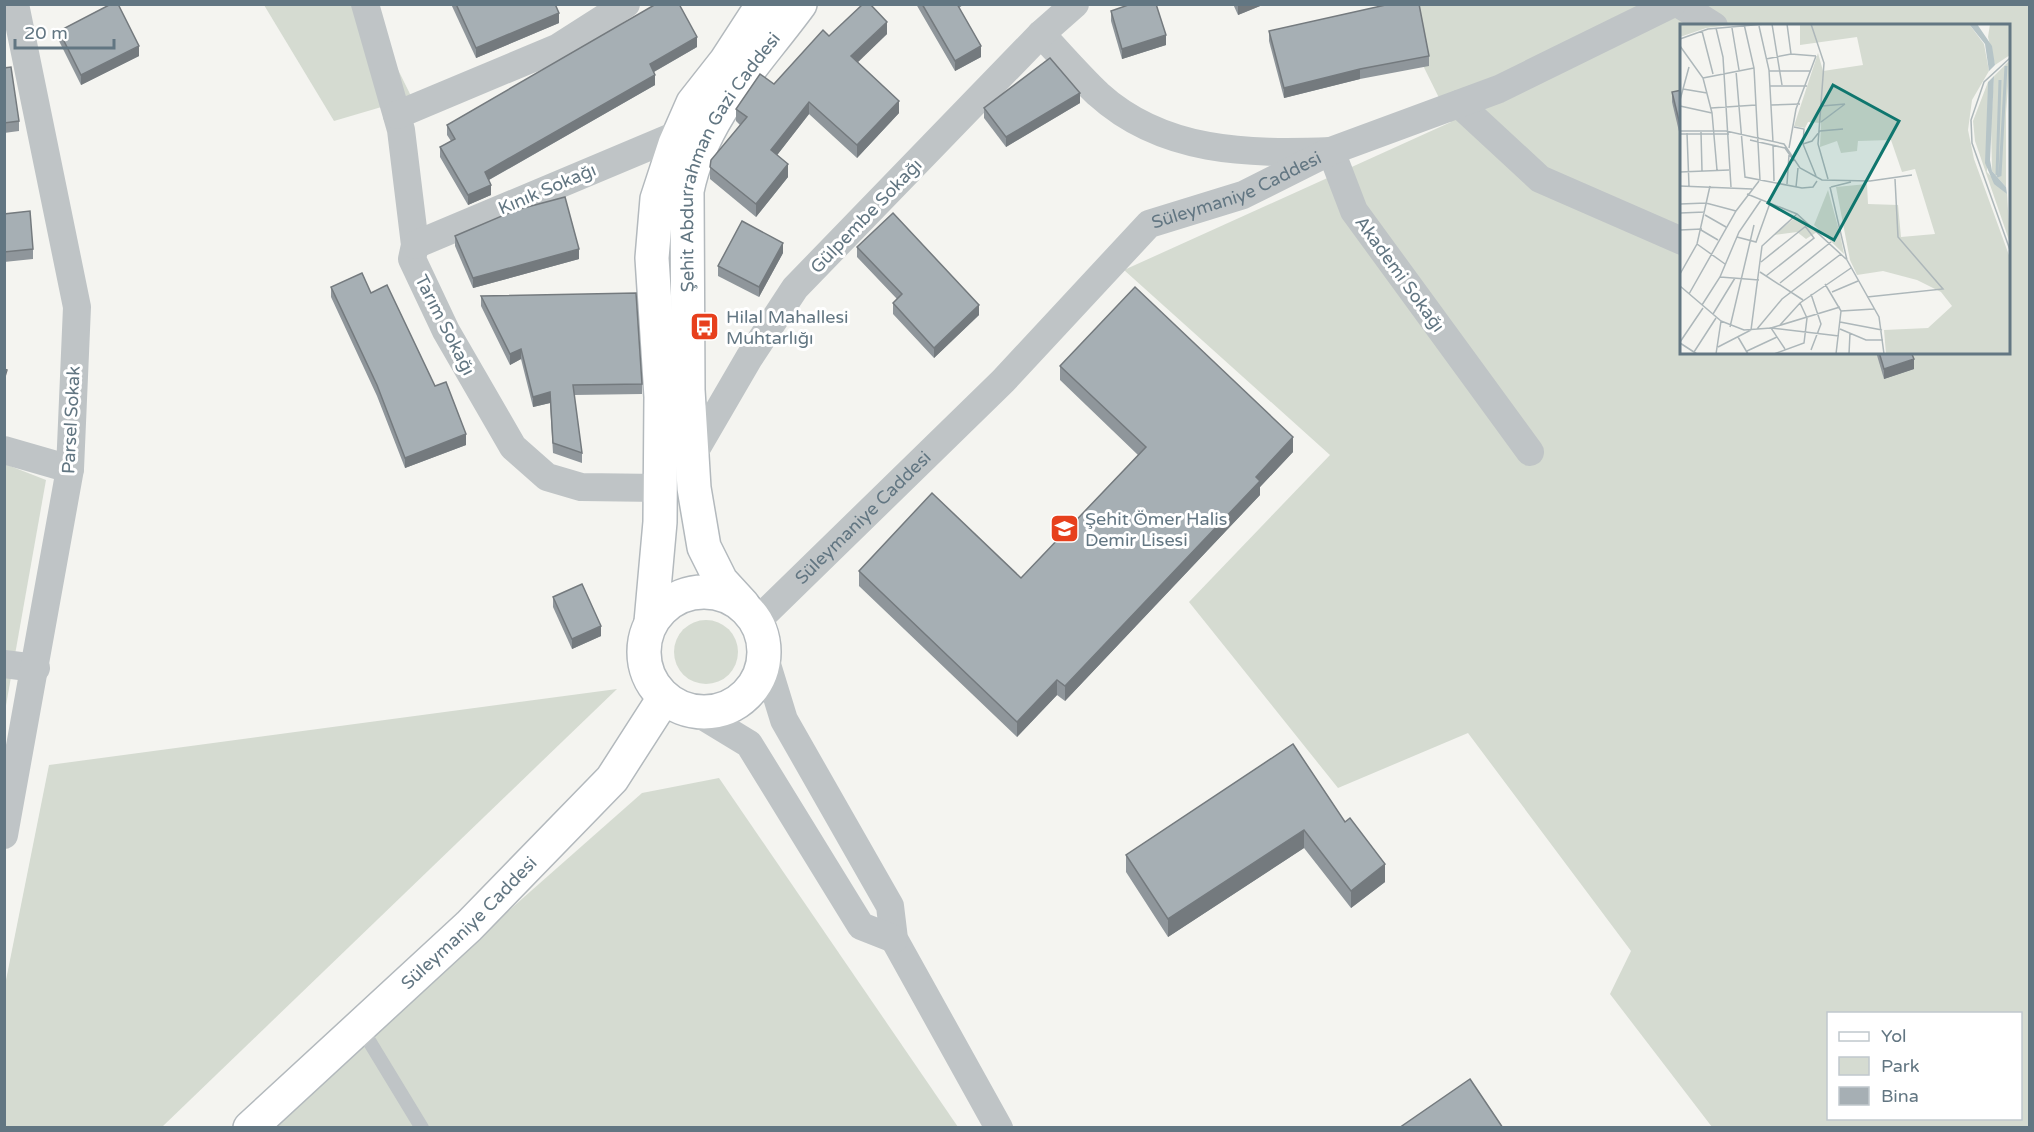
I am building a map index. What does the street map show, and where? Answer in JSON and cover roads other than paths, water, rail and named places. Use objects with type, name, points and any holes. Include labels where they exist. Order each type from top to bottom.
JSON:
[{"type":"street","name":"Tarım Sokağı","points":[[365,4],[397,115],[415,245],[412,259],[446,331],[513,447],[547,477],[581,487],[660,488]]},
{"type":"street","points":[[397,115],[556,48],[626,4]]},
{"type":"street","name":"Şehit Abdurrahman Gazi Caddesi","points":[[651,622],[660,522],[661,397],[652,258],[657,199],[679,134],[693,103],[726,61],[763,4]]},
{"type":"street","name":"Şehit Abdurrahman Gazi Caddesi","points":[[750,613],[721,580],[704,547],[694,488],[688,390],[687,191],[704,136],[726,99],[801,4]]},
{"type":"street","name":"Gülpembe Sokağı","points":[[692,456],[749,358],[795,288],[1041,34],[1075,4]]},
{"type":"street","name":"Süleymaniye Caddesi","points":[[750,613],[1003,381],[1149,224],[1243,195],[1331,151],[1499,89],[1672,4]]},
{"type":"street","points":[[1679,4],[1711,24]]},
{"type":"street","name":"Parsel Sokak","points":[[4,836],[70,469],[77,308],[12,17]]},
{"type":"street","points":[[1041,34],[1099,95],[1144,127],[1197,146],[1263,153],[1331,151]]},
{"type":"street","points":[[1459,104],[1540,179],[1680,240]]},
{"type":"street","name":"Kınık Sokağı","points":[[415,245],[679,134]]},
{"type":"street","name":"Akademi Sokağı","points":[[1331,151],[1354,211],[1530,452]]},
{"type":"street","points":[[4,450],[70,469]]},
{"type":"street","points":[[894,939],[861,926],[749,744],[698,713],[680,708],[664,698],[652,683],[644,663],[644,642],[651,622],[664,606],[683,595],[703,591],[724,595],[750,613],[764,639],[765,658],[784,720],[890,906],[894,939],[999,1128]]},
{"type":"street","points":[[698,713],[726,708],[750,693],[760,677],[765,658]]},
{"type":"street","points":[[4,664],[36,668]]},
{"type":"street","name":"Süleymaniye Caddesi","points":[[250,1128],[469,926],[612,779],[664,698]]},
{"type":"lane","points":[[360,1026],[422,1128]]},
{"type":"place","name":"Hilal Mahallesi Muhtarlığı","points":[[705,327]]},
{"type":"place","name":"Şehit Ömer Halis Demir Lisesi","points":[[1064,529]]}]
